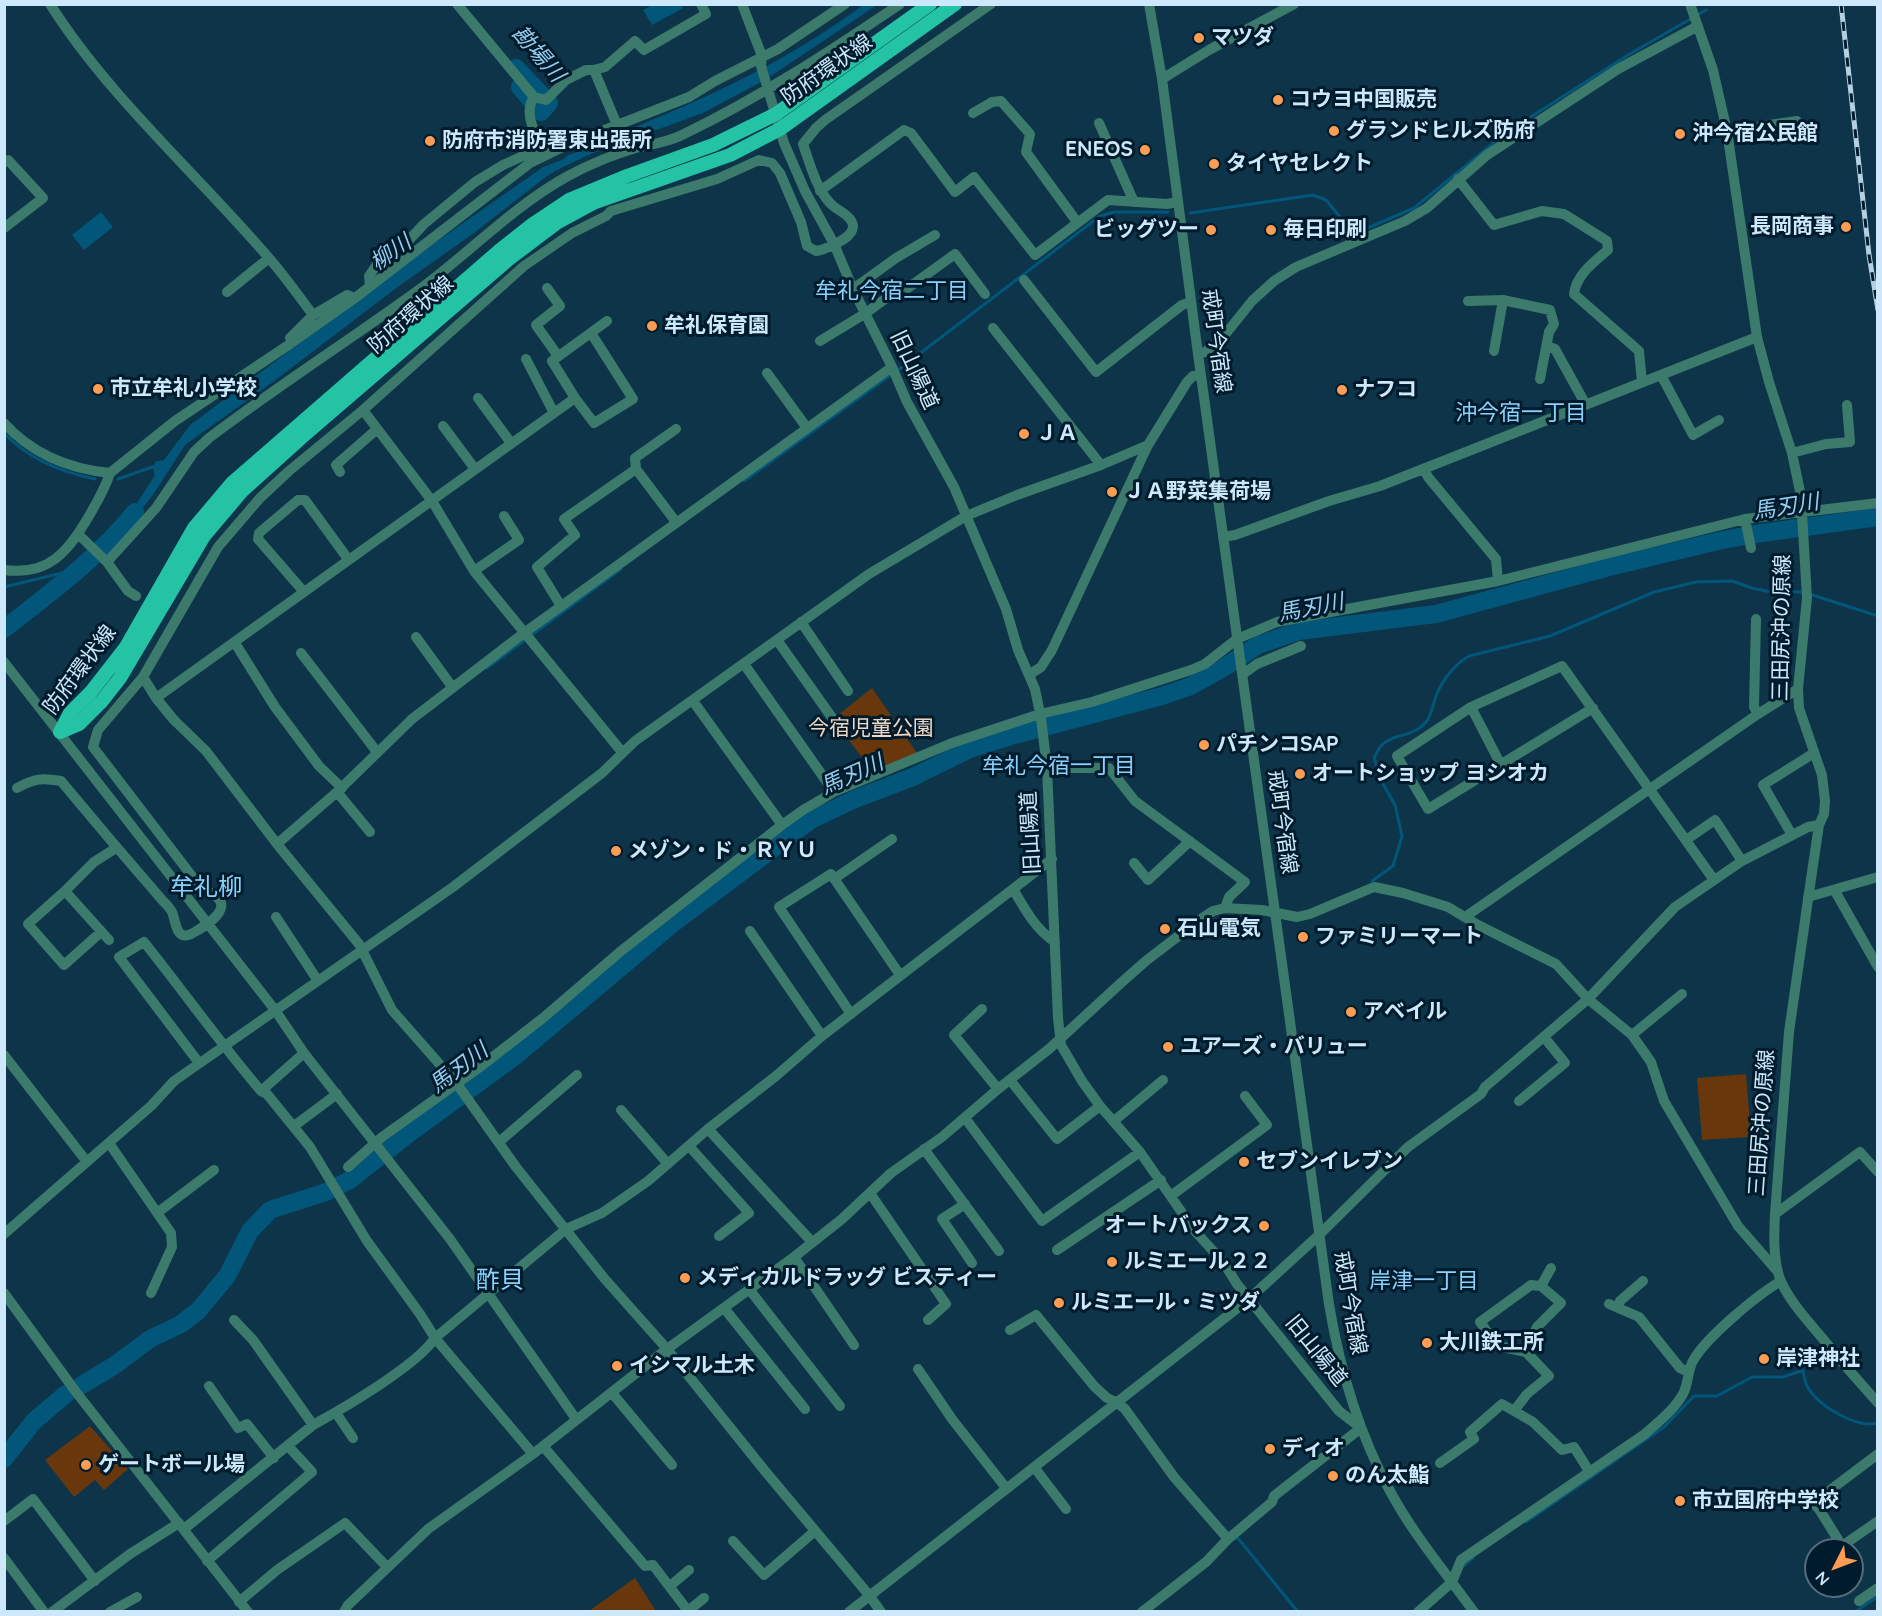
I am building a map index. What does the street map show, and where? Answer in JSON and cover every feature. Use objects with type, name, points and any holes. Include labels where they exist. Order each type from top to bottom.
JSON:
[{"type":"main road","name":"防府環状線","points":[[60,732],[70,713],[91,692],[126,647],[172,563],[194,528],[213,504],[241,475],[338,389],[500,250],[552,210],[585,192],[712,146],[776,114],[930,4]]},
{"type":"main road","name":"防府環状線","points":[[60,732],[80,724],[120,678],[204,536],[242,491],[293,444],[509,259],[558,222],[593,203],[730,155],[780,129],[955,4]]},
{"type":"street","points":[[50,4],[74,39],[125,101],[269,258],[313,315]]},
{"type":"street","points":[[457,4],[534,97],[546,100],[566,80],[586,70],[605,67],[635,41],[644,50],[706,14],[701,4]]},
{"type":"street","points":[[742,4],[762,61]]},
{"type":"street","points":[[370,286],[369,276],[378,263],[408,241],[424,224],[475,182],[503,165],[672,105],[762,61],[845,4]]},
{"type":"street","points":[[106,561],[156,508],[194,452],[209,438],[425,285],[547,189],[591,164],[680,136],[768,86],[900,4]]},
{"type":"street","points":[[17,788],[29,781],[42,778],[62,781],[116,848],[172,911],[178,932],[189,934],[207,923],[221,911],[221,902],[216,895],[201,888],[93,747],[98,730],[143,676],[218,547],[260,498],[281,478],[363,410],[524,266],[572,232],[606,216],[611,211],[717,179],[759,160],[772,163],[780,173],[801,222],[807,246],[816,251],[848,236],[853,224],[820,191],[803,144],[816,128],[991,4]]},
{"type":"street","name":"戒町今宿線","points":[[1149,4],[1162,79],[1223,537],[1337,1352],[1360,1428],[1391,1493],[1474,1611]]},
{"type":"street","points":[[1162,79],[1209,50],[1294,4]]},
{"type":"street","points":[[1198,354],[1205,352],[1224,336],[1252,301],[1274,281],[1296,267],[1405,221],[1426,208],[1487,155],[1618,69],[1694,15]]},
{"type":"street","name":"三田尻沖の原線","points":[[1694,15],[1713,70],[1727,131],[1757,337],[1792,453],[1802,515],[1807,598],[1798,689],[1799,708],[1822,775],[1825,801],[1824,814],[1819,825],[1789,1032],[1774,1238],[1779,1276],[1810,1324],[1878,1403]]},
{"type":"street","name":"旧山陽道","points":[[762,61],[784,143],[805,191],[834,244],[907,402],[954,487],[1006,609],[1018,650],[1035,689],[1047,768],[1061,1045],[1082,1081],[1100,1106],[1140,1152],[1172,1195],[1194,1230],[1219,1256],[1237,1284],[1339,1411],[1360,1428]]},
{"type":"street","points":[[594,70],[617,125]]},
{"type":"street","points":[[534,97],[530,103],[529,117],[545,150]]},
{"type":"street","points":[[973,112],[992,102],[1001,101],[1030,134],[1026,152],[1077,222]]},
{"type":"street","points":[[1727,131],[1797,121]]},
{"type":"street","points":[[1099,123],[1134,202]]},
{"type":"street","points":[[820,191],[904,130],[911,133],[955,192],[974,177],[1035,255],[1108,200],[1167,204],[1177,202]]},
{"type":"street","points":[[4,570],[24,572],[47,564],[62,553],[78,534],[106,488],[110,473],[175,421],[355,298],[545,150]]},
{"type":"street","points":[[4,162],[8,160],[43,198],[4,228]]},
{"type":"street","points":[[1458,179],[1494,225],[1542,211],[1564,214],[1607,241],[1608,250],[1589,265],[1575,287],[1574,294],[1639,351],[1642,382]]},
{"type":"street","points":[[853,289],[896,258],[935,235]]},
{"type":"street","points":[[820,341],[866,313],[904,285],[908,288],[955,254],[985,294]]},
{"type":"street","points":[[227,292],[269,258]]},
{"type":"street","points":[[1024,280],[1096,372],[1182,305],[1191,302]]},
{"type":"street","points":[[547,288],[560,306],[536,325],[558,356]]},
{"type":"street","points":[[290,344],[291,336],[313,315],[347,295],[355,298]]},
{"type":"street","points":[[1468,301],[1503,300],[1550,310],[1554,324],[1549,332],[1540,379]]},
{"type":"street","points":[[1494,351],[1503,300]]},
{"type":"street","points":[[591,333],[633,399],[594,423],[552,361],[607,321]]},
{"type":"street","points":[[993,328],[1101,465]]},
{"type":"street","points":[[1223,537],[1424,469],[1757,337]]},
{"type":"street","points":[[1547,346],[1555,349],[1586,405]]},
{"type":"street","points":[[526,359],[554,413]]},
{"type":"street","points":[[277,844],[339,790],[412,719],[453,687],[676,522],[892,367]]},
{"type":"street","points":[[767,374],[807,428]]},
{"type":"street","points":[[1029,675],[1041,667],[1052,650],[1148,445],[1187,382],[1193,376],[1201,375]]},
{"type":"street","points":[[1662,375],[1693,435],[1719,420]]},
{"type":"street","points":[[478,398],[511,443]]},
{"type":"street","points":[[156,698],[575,398]]},
{"type":"street","points":[[1792,453],[1826,444],[1850,442],[1847,405]]},
{"type":"street","points":[[363,410],[432,501],[474,571],[622,752]]},
{"type":"street","points":[[4,423],[26,444],[44,454],[74,468],[110,473]]},
{"type":"street","points":[[443,426],[475,469]]},
{"type":"street","points":[[676,429],[635,458],[636,469],[676,522]]},
{"type":"street","points":[[340,472],[336,465],[376,430]]},
{"type":"street","points":[[4,1234],[151,1106],[174,1081],[453,887],[602,773],[635,741],[869,574],[966,516],[1148,445]]},
{"type":"street","points":[[561,606],[537,567],[575,535],[564,519],[636,469]]},
{"type":"street","points":[[1424,469],[1428,477],[1496,559],[1498,581]]},
{"type":"street","points":[[304,592],[258,538],[259,533],[298,500],[305,500],[348,559]]},
{"type":"street","points":[[348,1167],[543,1018],[621,951],[782,825],[834,792],[952,743],[1191,670],[1277,622],[1498,581],[1746,522],[1878,504]]},
{"type":"street","points":[[474,571],[519,540],[504,516]]},
{"type":"street","points":[[1746,522],[1750,547]]},
{"type":"street","points":[[78,534],[106,561],[128,591],[136,596]]},
{"type":"street","points":[[1756,619],[1754,707],[1758,714]]},
{"type":"street","points":[[801,622],[848,691]]},
{"type":"street","points":[[416,637],[453,687]]},
{"type":"street","points":[[777,640],[833,719]]},
{"type":"street","points":[[235,643],[275,707],[370,832]]},
{"type":"street","points":[[1242,672],[1301,646]]},
{"type":"street","points":[[301,653],[377,752]]},
{"type":"street","points":[[4,662],[450,1239],[576,1419]]},
{"type":"street","points":[[744,664],[834,792]]},
{"type":"street","points":[[1593,708],[1428,809],[1396,756],[1471,707],[1562,666],[1593,708],[1714,879]]},
{"type":"street","points":[[143,676],[156,698],[174,720],[206,751],[277,844],[359,944],[392,1010],[457,1084],[516,1167],[604,1278],[667,1349],[870,1595],[880,1611]]},
{"type":"street","points":[[1465,917],[1758,714],[1798,689]]},
{"type":"street","points":[[693,701],[782,825]]},
{"type":"street","points":[[1471,707],[1501,765]]},
{"type":"street","points":[[1792,835],[1763,785],[1814,753]]},
{"type":"street","points":[[1047,768],[1109,768],[1135,801],[1245,882],[1229,897],[1225,908]]},
{"type":"street","points":[[1686,840],[1714,820],[1742,861]]},
{"type":"street","points":[[849,1611],[1249,1299],[1319,1235],[1408,1147],[1481,1094],[1485,1088],[1588,999],[1675,907],[1742,861],[1808,827],[1819,825]]},
{"type":"street","points":[[834,879],[892,839]]},
{"type":"street","points":[[1134,863],[1148,880],[1190,841]]},
{"type":"street","points":[[65,891],[105,936],[64,965],[28,924],[93,862],[116,848]]},
{"type":"street","points":[[52,1611],[130,1554],[181,1526],[274,1458],[313,1425],[336,1413],[407,1365],[431,1345],[435,1338],[566,1229],[602,1213],[648,1181],[822,1036],[1052,859]]},
{"type":"street","points":[[851,1014],[779,907],[831,874],[900,975]]},
{"type":"street","points":[[1808,897],[1878,877]]},
{"type":"street","points":[[344,1611],[387,1566],[428,1529],[533,1454],[667,1349],[794,1257],[891,1173],[965,1118],[1061,1039],[1147,960],[1198,921],[1213,911],[1225,908],[1262,910],[1297,917],[1310,914],[1374,887],[1403,892],[1449,907],[1556,964],[1588,999],[1632,1035],[1651,1062],[1664,1101],[1738,1226],[1779,1276],[1695,1356],[1688,1372],[1683,1395],[1669,1412],[1645,1434],[1461,1560],[1452,1582],[1418,1611]]},
{"type":"street","points":[[1013,889],[1028,914],[1047,937],[1055,942]]},
{"type":"street","points":[[1835,891],[1878,967]]},
{"type":"street","points":[[276,917],[318,981]]},
{"type":"street","points":[[750,931],[822,1036]]},
{"type":"street","points":[[199,1063],[119,957],[144,942],[223,1046],[294,1126],[343,1199],[367,1241],[435,1338],[533,1454]]},
{"type":"street","points":[[1632,1035],[1682,994]]},
{"type":"street","points":[[982,1009],[954,1035],[998,1089]]},
{"type":"street","points":[[1519,1101],[1565,1064],[1544,1037]]},
{"type":"street","points":[[261,1091],[304,1053]]},
{"type":"street","points":[[4,1055],[87,1162]]},
{"type":"street","points":[[499,1142],[577,1075]]},
{"type":"street","points":[[1010,1080],[1057,1139],[1100,1106]]},
{"type":"street","points":[[1113,1121],[1163,1080]]},
{"type":"street","points":[[294,1126],[337,1094]]},
{"type":"street","points":[[1172,1195],[1267,1125],[1245,1096]]},
{"type":"street","points":[[621,1110],[668,1164]]},
{"type":"street","points":[[965,1118],[1042,1221],[1140,1152]]},
{"type":"street","points":[[708,1129],[812,1242]]},
{"type":"street","points":[[109,1143],[171,1233],[172,1247],[151,1293]]},
{"type":"street","points":[[689,1146],[749,1213],[719,1236]]},
{"type":"street","points":[[924,1149],[999,1251]]},
{"type":"street","points":[[1775,1214],[1860,1152],[1878,1172]]},
{"type":"street","points":[[157,1213],[214,1170]]},
{"type":"street","points":[[1057,1250],[1161,1180]]},
{"type":"street","points":[[870,1193],[946,1304],[928,1320]]},
{"type":"street","points":[[965,1204],[942,1219],[972,1263]]},
{"type":"street","points":[[794,1257],[854,1345]]},
{"type":"street","points":[[1541,1286],[1551,1268]]},
{"type":"street","points":[[1643,1281],[1613,1306],[1639,1317],[1680,1368],[1688,1372]]},
{"type":"street","points":[[1514,1411],[1527,1394],[1549,1376],[1526,1352],[1498,1346],[1480,1322],[1531,1285],[1541,1286],[1561,1303],[1537,1327],[1526,1352]]},
{"type":"street","points":[[749,1289],[840,1406]]},
{"type":"street","points":[[4,1293],[76,1392],[248,1611]]},
{"type":"street","points":[[724,1308],[805,1409]]},
{"type":"street","points":[[1010,1330],[1036,1315],[1094,1386],[1107,1398],[1125,1409],[1174,1477],[1228,1539]]},
{"type":"street","points":[[234,1320],[253,1340],[313,1425]]},
{"type":"street","points":[[918,1369],[952,1419],[1006,1488]]},
{"type":"street","points":[[209,1386],[238,1428],[248,1424],[274,1458]]},
{"type":"street","points":[[612,1393],[672,1465]]},
{"type":"street","points":[[1440,1463],[1474,1438],[1470,1432],[1503,1404],[1533,1422],[1562,1450],[1574,1447],[1589,1471]]},
{"type":"street","points":[[336,1413],[354,1438]]},
{"type":"street","points":[[1142,1611],[1206,1562],[1228,1539],[1272,1502],[1274,1496],[1360,1428]]},
{"type":"street","points":[[207,1561],[312,1472],[288,1446]]},
{"type":"street","points":[[543,1446],[645,1566],[653,1565],[688,1611],[704,1598]]},
{"type":"street","points":[[1878,1454],[1813,1503],[1842,1546],[1878,1521]]},
{"type":"street","points":[[1034,1467],[1066,1509]]},
{"type":"street","points":[[4,1521],[33,1499],[95,1581]]},
{"type":"street","points":[[239,1602],[277,1570],[345,1523],[387,1566]]},
{"type":"street","points":[[733,1541],[765,1575],[816,1531]]},
{"type":"street","points":[[4,1558],[44,1611]]},
{"type":"street","points":[[670,1586],[689,1570]]},
{"type":"street","points":[[1859,1601],[1878,1588]]},
{"type":"street","points":[[110,1611],[137,1597]]},
{"type":"green space","name":"今宿児童公園","points":[[872,688],[919,756],[875,775],[833,719]]},
{"type":"green space","points":[[1746,1074],[1751,1137],[1702,1140],[1697,1078]]},
{"type":"green space","name":"ゲートボール場","points":[[90,1426],[128,1469],[104,1490],[95,1480],[74,1497],[45,1460]]},
{"type":"green space","points":[[635,1578],[656,1611],[589,1611]]},
{"type":"water","points":[[654,4],[681,5],[683,8],[652,25],[643,10]]},
{"type":"water","points":[[863,5],[877,5],[765,80],[703,113],[593,153],[547,176],[474,233],[185,445],[153,495],[132,521],[119,531],[155,475],[153,470],[155,462],[164,460],[190,425],[423,251],[543,167],[733,84],[786,55]]},
{"type":"water","points":[[101,212],[113,227],[84,250],[72,235]]},
{"type":"waterway","points":[[1190,213],[1313,195],[1326,200],[1354,234],[1414,208],[1507,132],[1628,55],[1706,10]]},
{"type":"waterway","name":"勘場川","points":[[516,68],[549,103],[541,112],[520,87]]},
{"type":"waterway","points":[[897,371],[1100,216],[1114,212],[1168,212]]},
{"type":"waterway","points":[[744,481],[892,374]]},
{"type":"waterway","points":[[4,433],[34,457],[70,473],[95,479]]},
{"type":"waterway","points":[[118,479],[155,466]]},
{"type":"waterway","name":"柳川","points":[[4,629],[89,560],[135,512]]},
{"type":"waterway","name":"馬刃川","points":[[82,1385],[115,1365],[150,1339],[181,1324],[198,1311],[227,1276],[250,1231],[270,1210],[326,1192],[350,1180],[407,1135],[514,1057],[672,924],[811,820],[855,799],[913,777],[970,749],[1191,686],[1258,645],[1299,631],[1436,614],[1609,567],[1718,541],[1878,517]]},
{"type":"waterway","points":[[487,668],[621,569]]},
{"type":"waterway","points":[[4,587],[62,573],[73,575]]},
{"type":"waterway","points":[[1372,881],[1393,866],[1402,836],[1395,805],[1382,782],[1374,758],[1386,742],[1415,731],[1426,722],[1445,678],[1469,656],[1550,636],[1654,592],[1696,582],[1732,581],[1771,592],[1803,592],[1878,616]]},
{"type":"waterway","points":[[1526,1522],[1664,1427],[1694,1396],[1717,1396],[1752,1377],[1783,1377],[1803,1370],[1808,1388],[1829,1409],[1860,1423],[1878,1423]]},
{"type":"waterway","name":"馬刃川","points":[[4,1459],[34,1421],[66,1394]]},
{"type":"waterway","points":[[1235,1539],[1237,1537],[1298,1612]]},
{"type":"waterway","points":[[1462,1567],[1473,1558]]},
{"type":"waterway","points":[[1855,1612],[1878,1596]]},
{"type":"railway","points":[[1841,4],[1869,255],[1878,310]]},
{"type":"place","name":"マツダ","points":[[1199,38]]},
{"type":"place","name":"コウヨ中国販売","points":[[1278,100]]},
{"type":"place","name":"グランドヒルズ防府","points":[[1334,131]]},
{"type":"place","name":"沖今宿公民館","points":[[1680,134]]},
{"type":"place","name":"防府市消防署東出張所","points":[[430,141]]},
{"type":"place","name":"ENEOS","points":[[1145,150]]},
{"type":"place","name":"タイヤセレクト","points":[[1214,164]]},
{"type":"place","name":"長岡商事","points":[[1846,227]]},
{"type":"place","name":"ビッグツー","points":[[1211,230]]},
{"type":"place","name":"毎日印刷","points":[[1271,230]]},
{"type":"place","name":"牟礼保育園","points":[[652,326]]},
{"type":"place","name":"市立牟礼小学校","points":[[98,389]]},
{"type":"place","name":"ナフコ","points":[[1342,390]]},
{"type":"place","name":"ＪＡ","points":[[1024,434]]},
{"type":"place","name":"ＪＡ野菜集荷場","points":[[1112,492]]},
{"type":"place","name":"パチンコSAP","points":[[1204,745]]},
{"type":"place","name":"オートショップ ヨシオカ","points":[[1300,774]]},
{"type":"place","name":"メゾン・ド・ＲＹＵ","points":[[616,851]]},
{"type":"place","name":"石山電気","points":[[1165,929]]},
{"type":"place","name":"ファミリーマート","points":[[1303,937]]},
{"type":"place","name":"アベイル","points":[[1351,1012]]},
{"type":"place","name":"ユアーズ・バリュー","points":[[1168,1047]]},
{"type":"place","name":"セブンイレブン","points":[[1244,1162]]},
{"type":"place","name":"オートバックス","points":[[1264,1226]]},
{"type":"place","name":"ルミエール２２","points":[[1112,1262]]},
{"type":"place","name":"メディカルドラッグ ビスティー","points":[[685,1278]]},
{"type":"place","name":"ルミエール・ミツダ","points":[[1059,1303]]},
{"type":"place","name":"大川鉄工所","points":[[1427,1343]]},
{"type":"place","name":"岸津神社","points":[[1764,1359]]},
{"type":"place","name":"イシマル土木","points":[[617,1366]]},
{"type":"place","name":"ディオ","points":[[1270,1449]]},
{"type":"place","name":"ゲートボール場","points":[[86,1465]]},
{"type":"place","name":"のん太鮨","points":[[1333,1476]]},
{"type":"place","name":"市立国府中学校","points":[[1680,1501]]},
{"type":"district","name":"牟礼今宿二丁目","points":[[892,291]]},
{"type":"district","name":"沖今宿一丁目","points":[[1521,413]]},
{"type":"district","name":"牟礼今宿一丁目","points":[[1059,766]]},
{"type":"district","name":"牟礼柳","points":[[206,888]]},
{"type":"district","name":"酢貝","points":[[500,1281]]},
{"type":"district","name":"岸津一丁目","points":[[1424,1281]]}]
